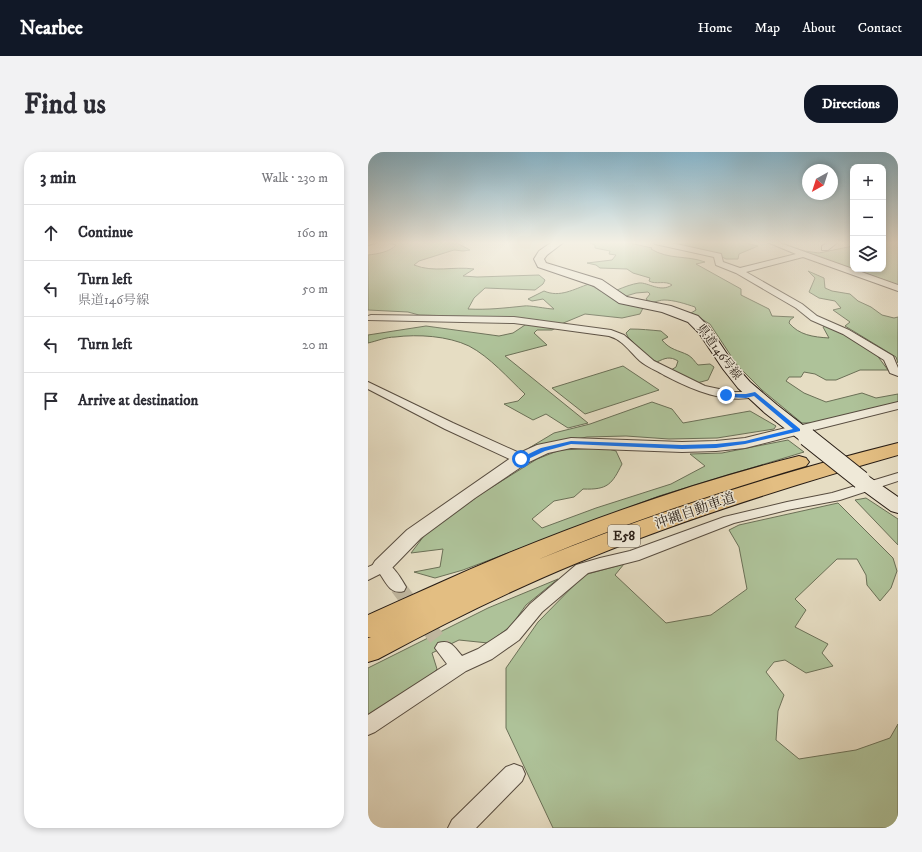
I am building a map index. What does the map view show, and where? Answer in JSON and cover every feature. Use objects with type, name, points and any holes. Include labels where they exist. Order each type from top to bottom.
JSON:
[{"type":"highway","name":"沖縄自動車道","points":[[368,627],[474,578],[607,523],[709,488],[898,434]]},
{"type":"highway","name":"沖縄自動車道","points":[[368,651],[479,596],[622,536],[816,471],[898,449]]},
{"type":"main road","name":"県道146号線","points":[[563,274],[598,283],[623,300],[671,310],[693,319],[704,330],[728,366],[755,394],[865,484],[898,507]]},
{"type":"street","points":[[743,274],[799,306],[814,318],[846,332],[889,358],[894,371],[898,373]]},
{"type":"street","points":[[858,274],[898,288]]},
{"type":"street","points":[[371,318],[514,320],[611,333],[625,339],[645,359],[693,386],[726,395],[746,396],[755,394]]},
{"type":"street","points":[[368,385],[448,426],[521,459]]},
{"type":"street","points":[[398,587],[375,570],[414,534],[469,494],[521,459],[543,449],[571,443],[682,447],[745,443],[802,434],[898,404]]},
{"type":"street","points":[[368,726],[459,666],[485,654],[513,635],[536,608],[582,570],[600,563],[633,556],[729,520],[787,506],[835,497],[865,484],[898,477]]},
{"type":"street","points":[[444,648],[459,666]]},
{"type":"street","points":[[460,828],[514,774]]},
{"type":"green space","points":[[368,274],[467,274],[463,276],[477,277],[539,275],[545,280],[543,284],[535,290],[485,288],[474,298],[468,309],[526,306],[554,309],[543,299],[532,301],[528,299],[544,291],[556,294],[589,284],[619,302],[643,308],[640,314],[622,318],[585,314],[561,324],[522,318],[419,315],[408,312],[368,310]]},
{"type":"green space","points":[[635,274],[713,274],[741,289],[741,295],[769,309],[772,316],[794,317],[789,323],[802,333],[829,338],[823,327],[825,326],[842,333],[876,354],[888,370],[860,370],[836,380],[826,380],[815,374],[804,372],[801,377],[789,377],[786,381],[804,393],[826,402],[862,393],[876,398],[898,394],[898,402],[813,423],[802,423],[762,390],[737,365],[710,324],[691,313],[696,310],[695,307],[668,300],[651,302],[646,299],[650,294],[648,292],[626,296],[617,290],[639,283],[659,288],[672,285],[666,283],[655,283],[649,281],[650,278]]},
{"type":"green space","points":[[811,274],[824,278],[825,288],[832,291],[850,294],[858,301],[871,307],[882,315],[894,318],[898,317],[898,363],[896,357],[845,326],[850,322],[833,310],[841,308],[835,301],[819,298],[809,292],[815,278]]},
{"type":"green space","points":[[867,274],[898,274],[898,285]]},
{"type":"green space","points":[[528,323],[558,327],[552,330],[537,330],[534,333],[547,345],[505,356],[588,423],[568,428],[546,414],[533,420],[504,404],[518,401],[525,394],[484,356],[469,346],[461,343],[442,338],[404,336],[368,343],[368,335],[426,326],[499,336],[513,333]]},
{"type":"green space","points":[[630,329],[661,331],[668,337],[662,340],[668,346],[689,356],[698,365],[710,364],[714,367],[708,380],[697,383],[671,370],[676,367],[678,361],[675,359],[668,358],[657,362],[649,358],[628,337],[626,333]]},
{"type":"green space","points":[[623,366],[659,390],[585,414],[552,388]]},
{"type":"green space","points":[[652,402],[672,409],[683,423],[750,411],[776,426],[774,429],[717,438],[669,439],[626,436],[587,437],[529,448],[554,433],[590,424]]},
{"type":"green space","points":[[788,440],[804,452],[659,496],[463,570],[435,578],[414,572],[440,567],[443,549],[411,553],[427,532],[484,492],[537,459],[560,450],[605,448],[616,451],[622,464],[612,481],[604,487],[583,489],[574,497],[554,501],[532,519],[542,528],[596,508],[671,484],[705,466],[690,454],[722,453]]},
{"type":"green space","points":[[866,498],[898,519],[898,545],[855,500]]},
{"type":"green space","points":[[838,503],[893,558],[897,571],[891,588],[880,601],[867,585],[866,575],[857,559],[837,559],[795,599],[806,610],[795,627],[828,644],[822,653],[833,666],[806,673],[785,660],[774,662],[766,672],[784,695],[778,711],[776,740],[799,759],[856,750],[890,738],[898,724],[898,828],[553,828],[506,728],[506,668],[538,622],[584,575],[624,564],[615,575],[666,623],[711,615],[747,589],[739,547],[729,530],[739,525]]},
{"type":"green space","points":[[558,579],[526,605],[511,626],[488,643],[459,640],[432,653],[437,669],[427,680],[368,718],[368,668],[488,608]]},
{"type":"tunnel","points":[[398,587],[444,648]]},
{"type":"route","points":[[521,459],[543,449],[571,443],[592,442],[682,447],[716,446],[745,443],[798,430],[771,409],[755,394],[746,396],[726,395]]}]
